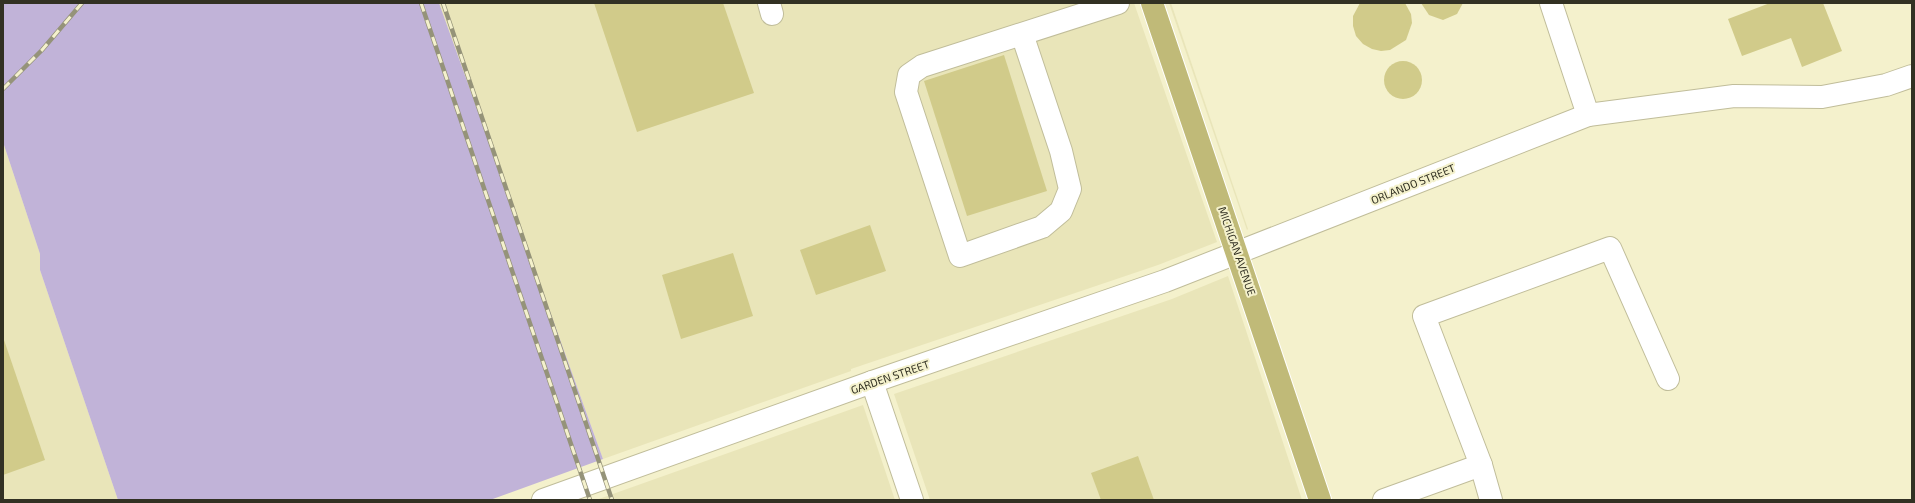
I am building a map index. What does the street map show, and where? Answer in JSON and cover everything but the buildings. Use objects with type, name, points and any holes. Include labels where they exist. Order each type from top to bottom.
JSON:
[{"type":"main road","name":"MICHIGAN AVENUE","points":[[1152,3],[1238,253],[1320,500]]},
{"type":"street","points":[[1022,34],[1061,152],[1070,189],[1061,211],[1042,227],[960,256],[906,92],[909,76],[922,66],[1118,3]]},
{"type":"street","points":[[1551,3],[1588,115]]},
{"type":"street","name":"ORLANDO STREET","points":[[1238,253],[1588,115],[1734,96],[1822,97],[1886,85],[1912,76]]},
{"type":"street","points":[[1491,500],[1481,465],[1424,316],[1610,248],[1668,379]]},
{"type":"street","name":"GARDEN STREET","points":[[543,500],[872,382],[1165,281],[1238,253]]},
{"type":"street","points":[[872,382],[912,500]]},
{"type":"street","points":[[1384,500],[1481,465]]},
{"type":"shaded area","points":[[3,3],[439,3],[603,459],[490,500],[118,500],[40,270],[40,254],[3,142]]},
{"type":"shaded area","points":[[439,3],[1134,3],[1217,242],[1158,265],[851,369],[851,371],[603,459]]},
{"type":"shaded area","points":[[1169,3],[1171,3],[1248,229],[1247,230]]},
{"type":"shaded area","points":[[3,142],[40,254],[40,270],[118,500],[3,500]]},
{"type":"shaded area","points":[[1228,276],[1302,500],[930,500],[894,394],[1172,299]]},
{"type":"shaded area","points":[[863,405],[895,500],[596,500]]},
{"type":"railway","points":[[3,89],[42,50],[82,3]]},
{"type":"railway","points":[[421,3],[590,500]]},
{"type":"railway","points":[[443,3],[612,500]]}]
